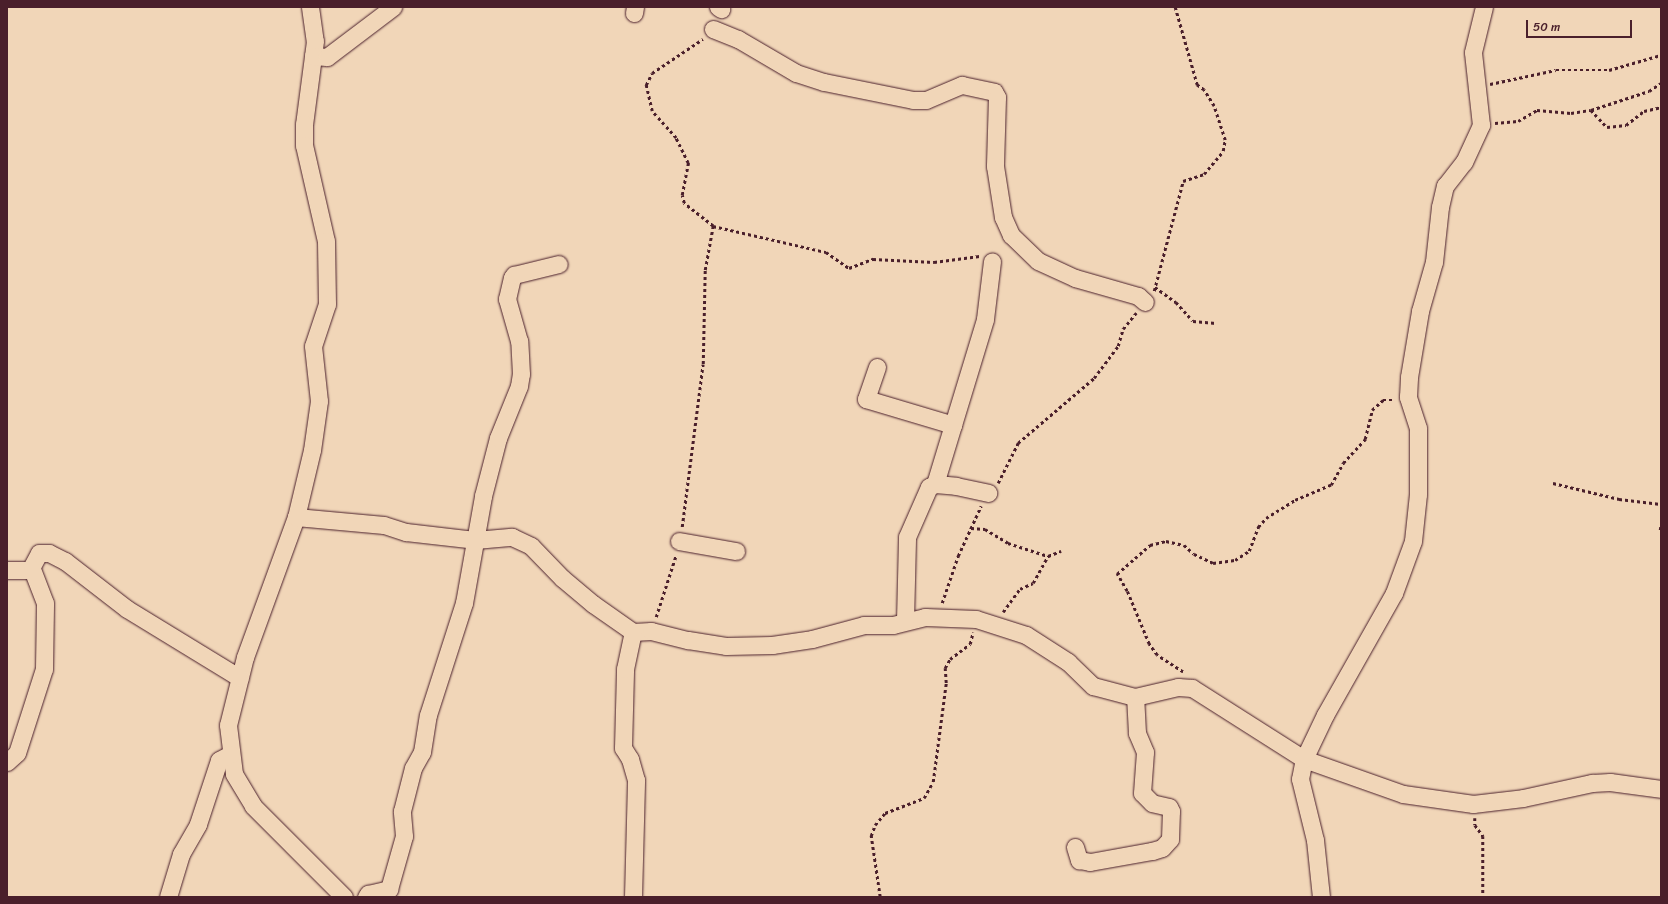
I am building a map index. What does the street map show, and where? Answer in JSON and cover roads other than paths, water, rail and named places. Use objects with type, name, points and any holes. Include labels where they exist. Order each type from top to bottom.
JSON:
[{"type":"street","points":[[310,7],[315,41],[304,124],[304,144],[326,242],[327,304],[313,346],[319,401],[312,450],[296,518],[240,678],[228,724],[234,774],[253,806],[344,897]]},
{"type":"street","points":[[313,56],[327,57],[393,7]]},
{"type":"street","points":[[1321,897],[1315,840],[1300,779],[1304,759],[1324,715],[1394,593],[1413,541],[1418,494],[1418,428],[1408,397],[1420,311],[1434,262],[1443,193],[1445,186],[1464,162],[1481,125],[1473,52],[1484,7]]},
{"type":"street","points":[[713,30],[738,39],[796,73],[824,82],[912,100],[926,100],[962,85],[990,90],[997,97],[998,181],[1004,222],[1011,235],[1038,261],[1075,278],[1138,296],[1146,302]]},
{"type":"street","points":[[935,484],[985,319],[992,261]]},
{"type":"street","points":[[366,897],[368,894],[389,889],[404,836],[402,811],[413,768],[422,752],[428,714],[464,603],[483,496],[498,438],[521,374],[519,341],[508,307],[512,278],[514,275],[559,264]]},
{"type":"street","points":[[877,367],[866,400],[953,425]]},
{"type":"street","points":[[905,621],[907,537],[929,487],[935,484],[988,493]]},
{"type":"street","points":[[296,518],[384,525],[406,532],[475,540],[512,538],[524,541],[593,604],[633,632],[651,631],[688,640],[726,646],[772,645],[812,639],[864,625],[893,625],[905,621],[942,616],[976,618],[1026,635],[1068,662],[1093,686],[1135,696],[1178,686],[1192,688],[1304,759],[1403,794],[1473,804],[1523,798],[1592,783],[1610,782],[1661,789]]},
{"type":"street","points":[[679,541],[736,551]]},
{"type":"street","points":[[7,762],[17,753],[44,669],[45,602],[32,569],[37,555],[41,552],[49,553],[65,561],[127,609],[240,678]]},
{"type":"street","points":[[7,570],[32,569]]},
{"type":"street","points":[[633,632],[625,669],[624,748],[630,759],[636,780],[633,897]]},
{"type":"street","points":[[1075,847],[1079,860],[1090,862],[1162,848],[1167,844],[1171,832],[1169,807],[1152,803],[1142,793],[1144,752],[1137,733],[1135,696]]},
{"type":"street","points":[[168,897],[181,854],[198,824],[219,760],[231,754]]}]
